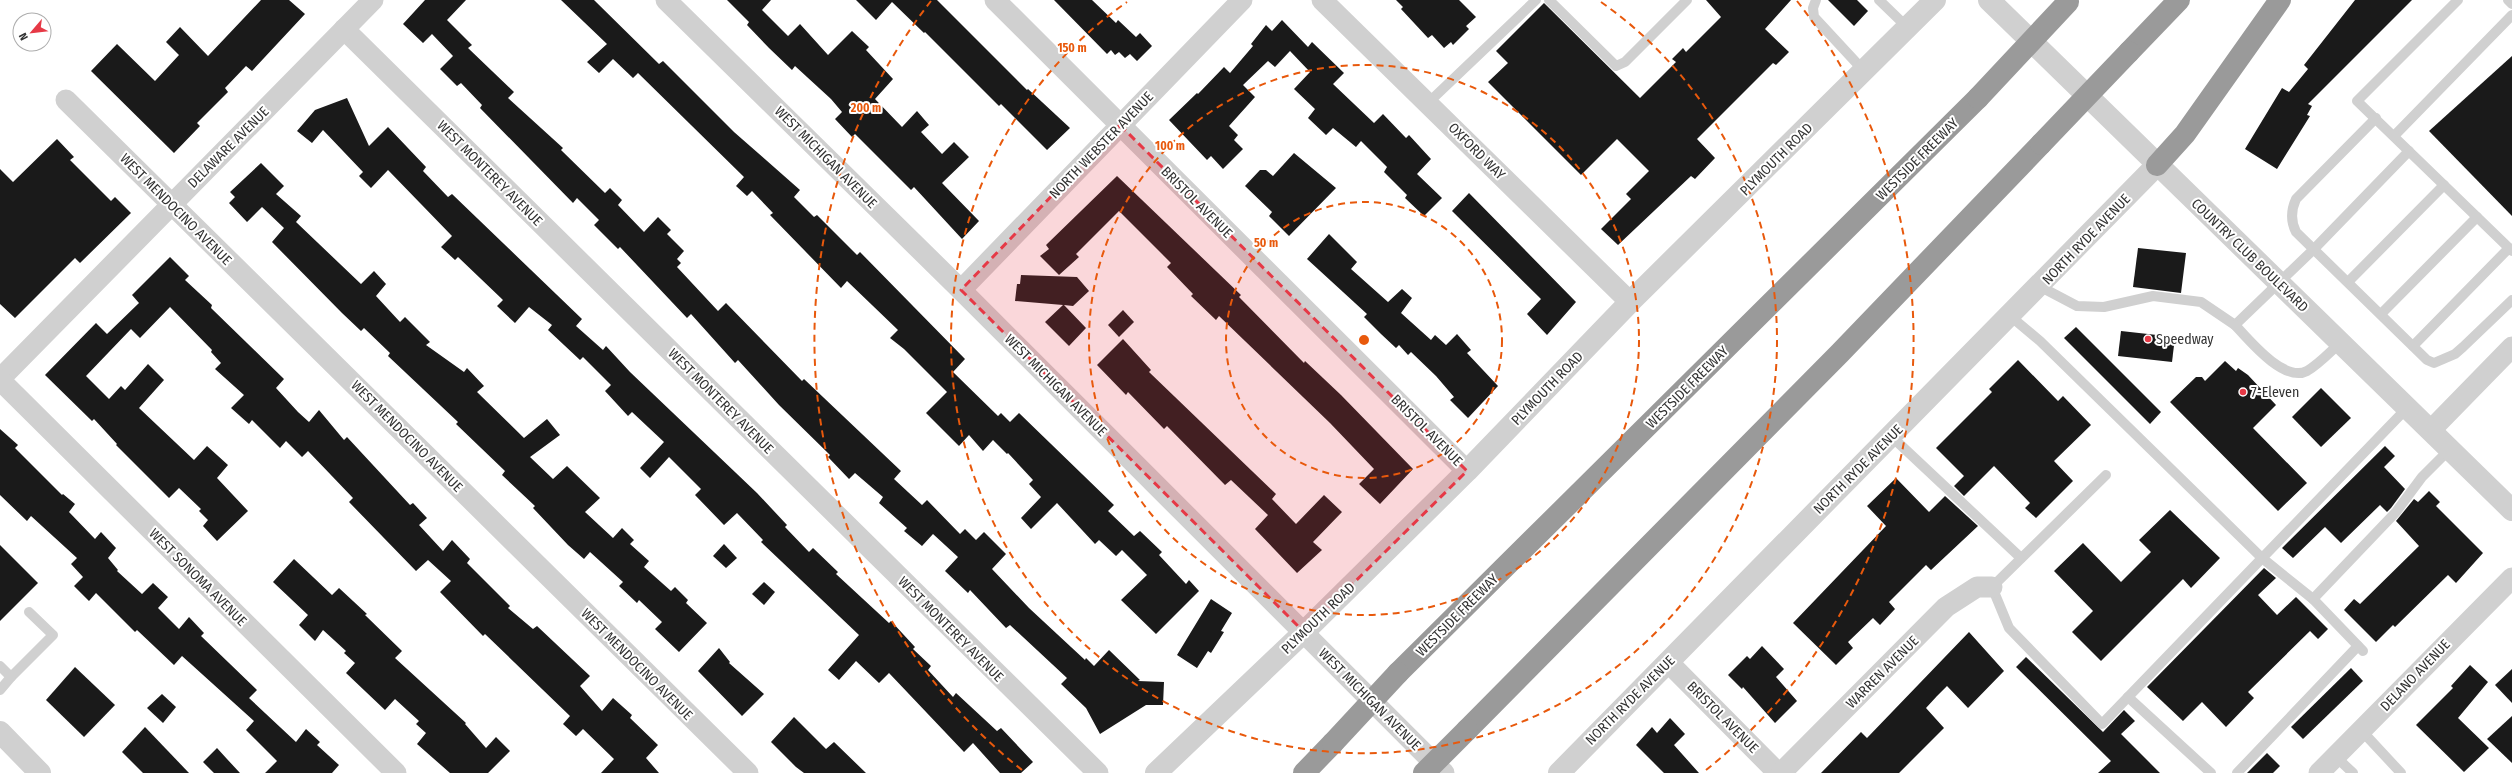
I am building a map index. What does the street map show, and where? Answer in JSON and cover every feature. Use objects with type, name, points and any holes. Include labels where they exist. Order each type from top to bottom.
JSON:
[{"type":"highway","points":[[1424,773],[1840,353],[2179,0]]},
{"type":"highway","points":[[2157,166],[2185,134],[2280,0]]},
{"type":"highway","name":"WESTSIDE FREEWAY","points":[[1304,773],[1398,674],[1978,98],[2069,1]]},
{"type":"street","name":"DELAWARE AVENUE","points":[[0,380],[372,0]]},
{"type":"street","name":"WEST MICHIGAN AVENUE","points":[[666,0],[961,290],[1444,773]]},
{"type":"street","name":"BRISTOL AVENUE","points":[[995,0],[1468,471]]},
{"type":"street","name":"NORTH WEBSTER AVENUE","points":[[961,290],[1242,0]]},
{"type":"street","name":"OXFORD WAY","points":[[1322,0],[1630,302]]},
{"type":"street","name":"PLYMOUTH ROAD","points":[[1156,773],[1304,632],[1468,471],[1630,302],[1908,28],[1934,0]]},
{"type":"street","name":"COUNTRY CLUB BOULEVARD","points":[[1989,0],[2157,166],[2512,510]]},
{"type":"street","name":"WEST MONTEREY AVENUE","points":[[344,29],[1098,773]]},
{"type":"street","name":"WEST MENDOCINO AVENUE","points":[[66,100],[748,773]]},
{"type":"street","name":"NORTH RYDE AVENUE","points":[[1559,773],[2157,166]]},
{"type":"street","points":[[2431,430],[2512,347]]},
{"type":"street","name":"WEST SONOMA AVENUE","points":[[0,380],[396,773]]},
{"type":"street","name":"DELANO AVENUE","points":[[2319,773],[2512,578]]},
{"type":"street","name":"WARREN AVENUE","points":[[1780,773],[1946,607],[1977,587],[1992,587]]},
{"type":"street","name":"BRISTOL AVENUE","points":[[1668,662],[1780,773]]},
{"type":"street","points":[[0,732],[40,773]]},
{"type":"lane","points":[[1428,103],[1536,0]]},
{"type":"lane","points":[[1549,0],[1616,66],[1625,62],[1687,0]]},
{"type":"lane","points":[[1816,0],[1813,8],[1814,17],[1864,71]]},
{"type":"lane","points":[[1879,0],[1908,28]]},
{"type":"lane","points":[[2413,346],[2510,250],[2410,150],[2357,101],[2458,0]]},
{"type":"lane","points":[[2508,0],[2512,4]]},
{"type":"lane","points":[[2394,136],[2512,15]]},
{"type":"lane","points":[[2376,118],[2296,199],[2292,208],[2292,225],[2314,249],[2413,346],[2428,360],[2434,363],[2455,354],[2512,300]]},
{"type":"lane","points":[[2235,325],[2280,284],[2410,150]]},
{"type":"lane","points":[[2348,282],[2444,185]]},
{"type":"lane","points":[[2381,314],[2477,217]]},
{"type":"lane","points":[[2039,286],[2077,306],[2104,307],[2153,296],[2201,302],[2235,325],[2280,368],[2295,374],[2306,371],[2340,343]]},
{"type":"lane","points":[[2009,315],[2040,341],[2262,558],[2313,599],[2360,649],[2237,773]]},
{"type":"lane","points":[[2106,475],[1992,587],[2009,628],[2102,724],[2408,408]]},
{"type":"lane","points":[[1891,436],[2021,558]]},
{"type":"lane","points":[[2313,599],[2396,512],[2422,477],[2450,449]]},
{"type":"lane","points":[[0,690],[53,635],[29,612]]},
{"type":"lane","points":[[0,666],[11,677]]},
{"type":"lane","points":[[2128,697],[2211,773]]},
{"type":"lane","points":[[2360,730],[2400,773]]},
{"type":"lane","points":[[2335,756],[2353,773]]},
{"type":"highlighted area","points":[[1120,125],[1467,471],[1304,632],[961,290]]},
{"type":"building","points":[[261,0],[289,0],[305,14],[252,71],[246,66],[225,88],[228,92],[197,123],[200,126],[174,153],[91,71],[117,44],[155,81],[179,55],[166,42],[180,27],[208,56]]},
{"type":"building","points":[[425,0],[466,0],[447,20],[472,45],[468,48],[514,92],[508,98],[563,148],[561,150],[605,193],[610,188],[622,200],[618,205],[644,232],[658,217],[671,230],[667,234],[684,251],[677,259],[681,263],[677,267],[718,311],[726,303],[802,381],[804,379],[901,471],[894,479],[922,505],[927,500],[960,534],[965,529],[976,540],[984,532],[1006,554],[992,569],[1029,608],[1085,660],[1086,658],[1094,666],[1109,650],[1140,680],[1138,681],[1164,682],[1163,705],[1146,705],[1100,734],[1086,708],[1061,684],[1067,678],[1010,625],[1006,628],[970,590],[968,593],[945,571],[958,557],[933,534],[922,546],[904,531],[907,528],[879,503],[883,497],[855,473],[849,479],[828,457],[830,455],[779,405],[738,360],[735,363],[691,314],[687,318],[620,247],[618,249],[594,225],[599,220],[577,198],[573,203],[480,108],[482,105],[461,83],[457,86],[440,69],[453,56],[432,34],[423,43],[403,24]]},
{"type":"building","points":[[561,0],[594,0],[659,64],[663,61],[734,132],[800,190],[794,197],[814,217],[817,215],[857,255],[860,252],[965,359],[953,372],[998,416],[1001,413],[1010,422],[1019,413],[1114,505],[1108,511],[1134,536],[1140,531],[1162,552],[1159,555],[1186,584],[1189,580],[1199,591],[1156,634],[1121,600],[1147,575],[1122,550],[1116,556],[1099,540],[1095,544],[1057,503],[1031,529],[1021,518],[1041,497],[1029,484],[1033,480],[1008,453],[1007,454],[993,440],[983,451],[969,435],[959,446],[926,413],[947,392],[904,349],[890,338],[898,330],[847,281],[841,288],[770,215],[773,213],[752,191],[747,196],[736,186],[744,177],[638,73],[633,78],[613,59],[599,73],[587,62],[607,44]]},
{"type":"building","points":[[727,0],[771,0],[762,10],[788,36],[800,24],[828,55],[852,31],[869,47],[866,50],[893,79],[875,99],[902,127],[917,111],[929,125],[921,132],[942,154],[954,142],[969,157],[942,183],[979,221],[962,239],[914,187],[911,190],[855,134],[852,137],[835,119],[842,112],[831,99],[795,66],[792,70],[747,25],[749,22]]},
{"type":"building","points":[[856,0],[937,0],[1027,90],[1028,89],[1070,128],[1047,150],[1001,104],[999,106],[925,32],[924,33],[892,2],[876,20]]},
{"type":"building","points":[[1054,0],[1092,0],[1116,23],[1118,20],[1136,37],[1140,33],[1152,46],[1137,61],[1130,54],[1125,58],[1119,52],[1115,55],[1111,50],[1107,54]]},
{"type":"building","points":[[1396,0],[1459,0],[1476,17],[1466,26],[1469,29],[1453,45],[1451,42],[1444,48],[1432,35],[1428,38],[1401,9],[1403,7]]},
{"type":"building","points":[[1706,0],[1791,0],[1765,29],[1789,52],[1776,65],[1773,63],[1697,139],[1715,158],[1695,179],[1691,176],[1618,245],[1601,229],[1631,199],[1626,194],[1649,171],[1617,139],[1581,175],[1488,82],[1508,63],[1496,51],[1544,3],[1640,98],[1676,62],[1672,59],[1683,48],[1686,52],[1721,17]]},
{"type":"building","points":[[1828,0],[1857,0],[1868,11],[1854,26]]},
{"type":"building","points":[[2355,0],[2412,0],[2308,104],[2312,106],[2307,115],[2310,116],[2277,169],[2245,149],[2282,88],[2289,92],[2308,69],[2304,65]]},
{"type":"building","points":[[1282,20],[1308,47],[1312,42],[1344,73],[1333,84],[1374,123],[1383,114],[1406,138],[1409,135],[1431,159],[1417,174],[1442,198],[1424,216],[1405,198],[1407,195],[1384,172],[1387,167],[1361,141],[1356,147],[1333,128],[1326,135],[1308,118],[1315,109],[1294,89],[1310,72],[1290,51],[1275,67],[1268,61],[1243,85],[1255,97],[1229,126],[1238,135],[1234,140],[1243,149],[1223,169],[1211,156],[1207,160],[1169,120],[1197,93],[1198,94],[1224,67],[1230,73],[1253,46],[1251,44],[1266,25],[1272,31]]},
{"type":"building","points":[[2512,56],[2512,216],[2429,131]]},
{"type":"building","points":[[347,98],[369,146],[388,127],[426,167],[423,171],[448,197],[452,194],[582,319],[576,326],[603,350],[606,346],[630,372],[757,493],[787,525],[785,527],[809,552],[813,548],[838,572],[836,574],[889,623],[891,621],[915,647],[913,649],[931,666],[928,670],[953,697],[956,693],[997,731],[1001,728],[1033,762],[1021,773],[1000,773],[973,743],[964,752],[889,673],[879,683],[856,661],[839,680],[828,670],[859,635],[761,542],[763,540],[737,513],[724,525],[695,495],[701,489],[669,457],[650,478],[640,468],[664,442],[632,412],[628,416],[605,391],[611,385],[583,357],[580,360],[548,330],[552,325],[529,307],[515,323],[497,306],[503,300],[458,257],[455,260],[441,247],[452,236],[388,170],[371,188],[359,176],[363,172],[323,130],[312,143],[297,131],[315,110]]},
{"type":"building","points":[[57,139],[74,157],[70,160],[111,201],[115,197],[131,213],[80,263],[75,258],[15,318],[0,304],[0,169],[13,182]]},
{"type":"building","points":[[1294,153],[1336,188],[1289,236],[1269,216],[1272,212],[1245,186],[1260,170],[1266,170],[1273,176]]},
{"type":"building","points":[[261,163],[284,186],[276,194],[301,216],[296,222],[361,284],[374,271],[386,284],[376,296],[400,322],[405,317],[430,342],[426,345],[464,372],[467,368],[484,386],[477,392],[524,438],[547,419],[560,435],[530,457],[553,479],[567,466],[600,498],[585,512],[613,538],[622,528],[634,540],[630,544],[649,561],[644,567],[671,591],[675,587],[688,600],[686,603],[707,623],[679,652],[655,629],[662,622],[639,600],[637,603],[619,586],[623,582],[590,552],[584,559],[568,545],[533,508],[535,506],[502,475],[505,471],[456,424],[458,422],[388,356],[390,353],[364,328],[361,331],[342,313],[272,242],[284,228],[262,207],[247,222],[229,203],[235,197],[230,192]]},
{"type":"building","points":[[1117,176],[1241,295],[1239,297],[1304,363],[1305,361],[1341,395],[1413,469],[1380,504],[1359,484],[1374,469],[1330,423],[1219,316],[1216,320],[1191,296],[1193,294],[1167,267],[1171,263],[1119,211],[1076,254],[1079,257],[1059,275],[1040,256],[1049,249],[1046,245]]},
{"type":"building","points":[[1469,193],[1576,302],[1547,335],[1527,314],[1541,299],[1452,211]]},
{"type":"building","points":[[1329,234],[1357,262],[1351,269],[1388,302],[1402,289],[1412,298],[1401,313],[1431,340],[1435,335],[1446,345],[1457,334],[1471,350],[1467,353],[1498,386],[1468,418],[1450,400],[1454,397],[1436,376],[1411,352],[1408,355],[1399,345],[1396,348],[1364,317],[1367,314],[1307,259]]},
{"type":"building","points":[[2138,248],[2186,253],[2181,293],[2133,287]]},
{"type":"building","points":[[170,257],[189,276],[185,280],[212,305],[211,308],[284,379],[276,388],[298,412],[309,422],[319,410],[344,440],[347,437],[410,505],[413,503],[427,518],[419,525],[443,551],[452,540],[470,559],[467,563],[510,606],[508,608],[533,629],[537,626],[590,676],[580,686],[602,711],[613,698],[632,715],[630,718],[658,745],[646,758],[659,773],[601,773],[614,759],[583,729],[576,736],[563,724],[570,716],[485,634],[483,636],[440,592],[451,581],[428,560],[416,571],[349,502],[353,498],[308,451],[302,457],[286,441],[280,448],[252,420],[249,424],[231,408],[244,395],[215,369],[221,363],[211,352],[212,350],[170,307],[140,338],[131,329],[86,376],[109,399],[121,386],[125,390],[148,364],[164,380],[139,408],[194,460],[207,446],[228,465],[217,478],[248,511],[217,541],[203,526],[208,520],[199,511],[201,509],[179,488],[169,498],[116,445],[117,444],[94,419],[92,421],[45,375],[96,323],[107,334],[139,303],[132,295]]},
{"type":"building","points":[[1021,275],[1077,277],[1089,291],[1073,306],[1064,305],[1086,328],[1069,346],[1045,322],[1063,305],[1015,301],[1017,284],[1020,284]]},
{"type":"building","points":[[1123,310],[1134,322],[1119,337],[1108,325]]},
{"type":"building","points":[[2076,327],[2161,412],[2150,424],[2064,338]]},
{"type":"building","points":[[2121,331],[2175,337],[2172,362],[2118,356]]},
{"type":"building","points":[[1123,339],[1151,370],[1149,372],[1276,494],[1272,499],[1296,524],[1324,495],[1342,512],[1313,542],[1322,550],[1297,573],[1255,529],[1268,515],[1231,480],[1225,485],[1167,426],[1164,429],[1128,392],[1126,395],[1097,365]]},
{"type":"building","points":[[2018,360],[2058,401],[2063,396],[2091,425],[2054,461],[2073,481],[2036,518],[2025,508],[2030,503],[1994,466],[1964,496],[1954,486],[1964,476],[1936,448],[1992,392],[1989,389]]},
{"type":"building","points":[[2225,361],[2236,371],[2238,368],[2248,375],[2276,405],[2253,428],[2307,483],[2278,511],[2170,402],[2196,377],[2202,377],[2205,381]]},
{"type":"building","points":[[2321,388],[2351,418],[2321,447],[2292,417]]},
{"type":"building","points":[[0,429],[18,445],[15,448],[62,495],[63,494],[75,504],[69,512],[95,539],[101,532],[116,548],[108,558],[118,570],[117,571],[142,594],[153,583],[168,597],[158,608],[179,629],[189,617],[204,633],[201,636],[257,690],[249,698],[296,742],[306,729],[320,742],[317,745],[339,765],[332,773],[265,773],[277,761],[246,730],[254,721],[182,656],[174,665],[137,630],[135,632],[96,593],[89,601],[74,586],[83,577],[71,564],[77,558],[31,516],[27,521],[0,495]]},
{"type":"building","points":[[2385,446],[2395,456],[2384,467],[2405,489],[2387,512],[2380,505],[2341,543],[2325,527],[2293,558],[2282,548]]},
{"type":"building","points":[[1896,478],[1929,512],[1945,496],[1978,526],[1931,570],[1926,565],[1889,602],[1895,609],[1880,625],[1873,618],[1848,642],[1853,648],[1836,665],[1793,623],[1886,526],[1867,506]]},
{"type":"building","points":[[2429,491],[2440,502],[2436,506],[2483,553],[2456,583],[2448,575],[2395,627],[2393,625],[2376,642],[2344,610],[2354,599],[2360,604],[2419,546],[2396,521],[2414,499],[2418,502]]},
{"type":"building","points":[[2170,510],[2220,558],[2191,588],[2183,579],[2101,661],[2072,632],[2093,611],[2054,571],[2083,543],[2121,582],[2151,552],[2139,540]]},
{"type":"building","points":[[724,544],[737,558],[726,568],[713,556]]},
{"type":"building","points":[[0,545],[38,583],[0,621]]},
{"type":"building","points":[[294,559],[332,595],[339,588],[367,614],[365,615],[402,651],[395,658],[466,723],[465,724],[486,748],[496,737],[510,751],[488,773],[450,773],[417,744],[426,733],[416,724],[419,721],[395,699],[385,710],[346,673],[355,663],[344,653],[346,651],[323,630],[315,641],[299,625],[308,615],[273,582]]},
{"type":"building","points":[[2264,568],[2276,578],[2258,595],[2277,615],[2296,597],[2328,629],[2318,639],[2310,631],[2248,692],[2254,698],[2226,727],[2202,702],[2183,721],[2147,687]]},
{"type":"building","points":[[764,582],[775,592],[764,605],[752,594]]},
{"type":"building","points":[[1211,599],[1232,613],[1221,631],[1224,632],[1211,653],[1208,651],[1197,668],[1177,655]]},
{"type":"building","points":[[1969,632],[2004,671],[1968,708],[1947,686],[1926,708],[1944,728],[1899,773],[1821,773],[1861,732],[1867,738]]},
{"type":"building","points":[[1762,646],[1784,669],[1776,677],[1797,701],[1775,723],[1743,687],[1742,689],[1728,675],[1747,656],[1750,659]]},
{"type":"building","points":[[719,648],[730,662],[729,663],[764,694],[742,716],[698,671]]},
{"type":"building","points":[[2026,657],[2103,732],[2124,710],[2135,721],[2121,734],[2160,773],[2098,773],[2111,761],[2016,667]]},
{"type":"building","points":[[2470,665],[2488,682],[2458,718],[2489,748],[2464,772],[2416,725],[2453,688],[2451,686]]},
{"type":"building","points":[[75,667],[115,705],[84,737],[46,700]]},
{"type":"building","points":[[2351,668],[2363,681],[2303,739],[2291,727]]},
{"type":"building","points":[[2512,669],[2512,703],[2495,685]]},
{"type":"building","points":[[162,694],[176,707],[163,723],[147,708]]},
{"type":"building","points":[[2512,716],[2512,763],[2487,739]]},
{"type":"building","points":[[794,717],[826,749],[834,742],[866,773],[804,773],[796,767],[771,742]]},
{"type":"building","points":[[1670,718],[1685,734],[1674,745],[1699,773],[1664,773],[1636,745],[1652,727],[1657,733]]},
{"type":"building","points":[[145,727],[189,773],[143,773],[122,752]]},
{"type":"building","points":[[217,748],[240,773],[214,773],[203,762]]},
{"type":"building","points":[[2267,753],[2280,766],[2273,773],[2247,773]]},
{"type":"place","name":"Speedway","points":[[2148,339]]},
{"type":"place","name":"7-Eleven","points":[[2243,392]]}]
